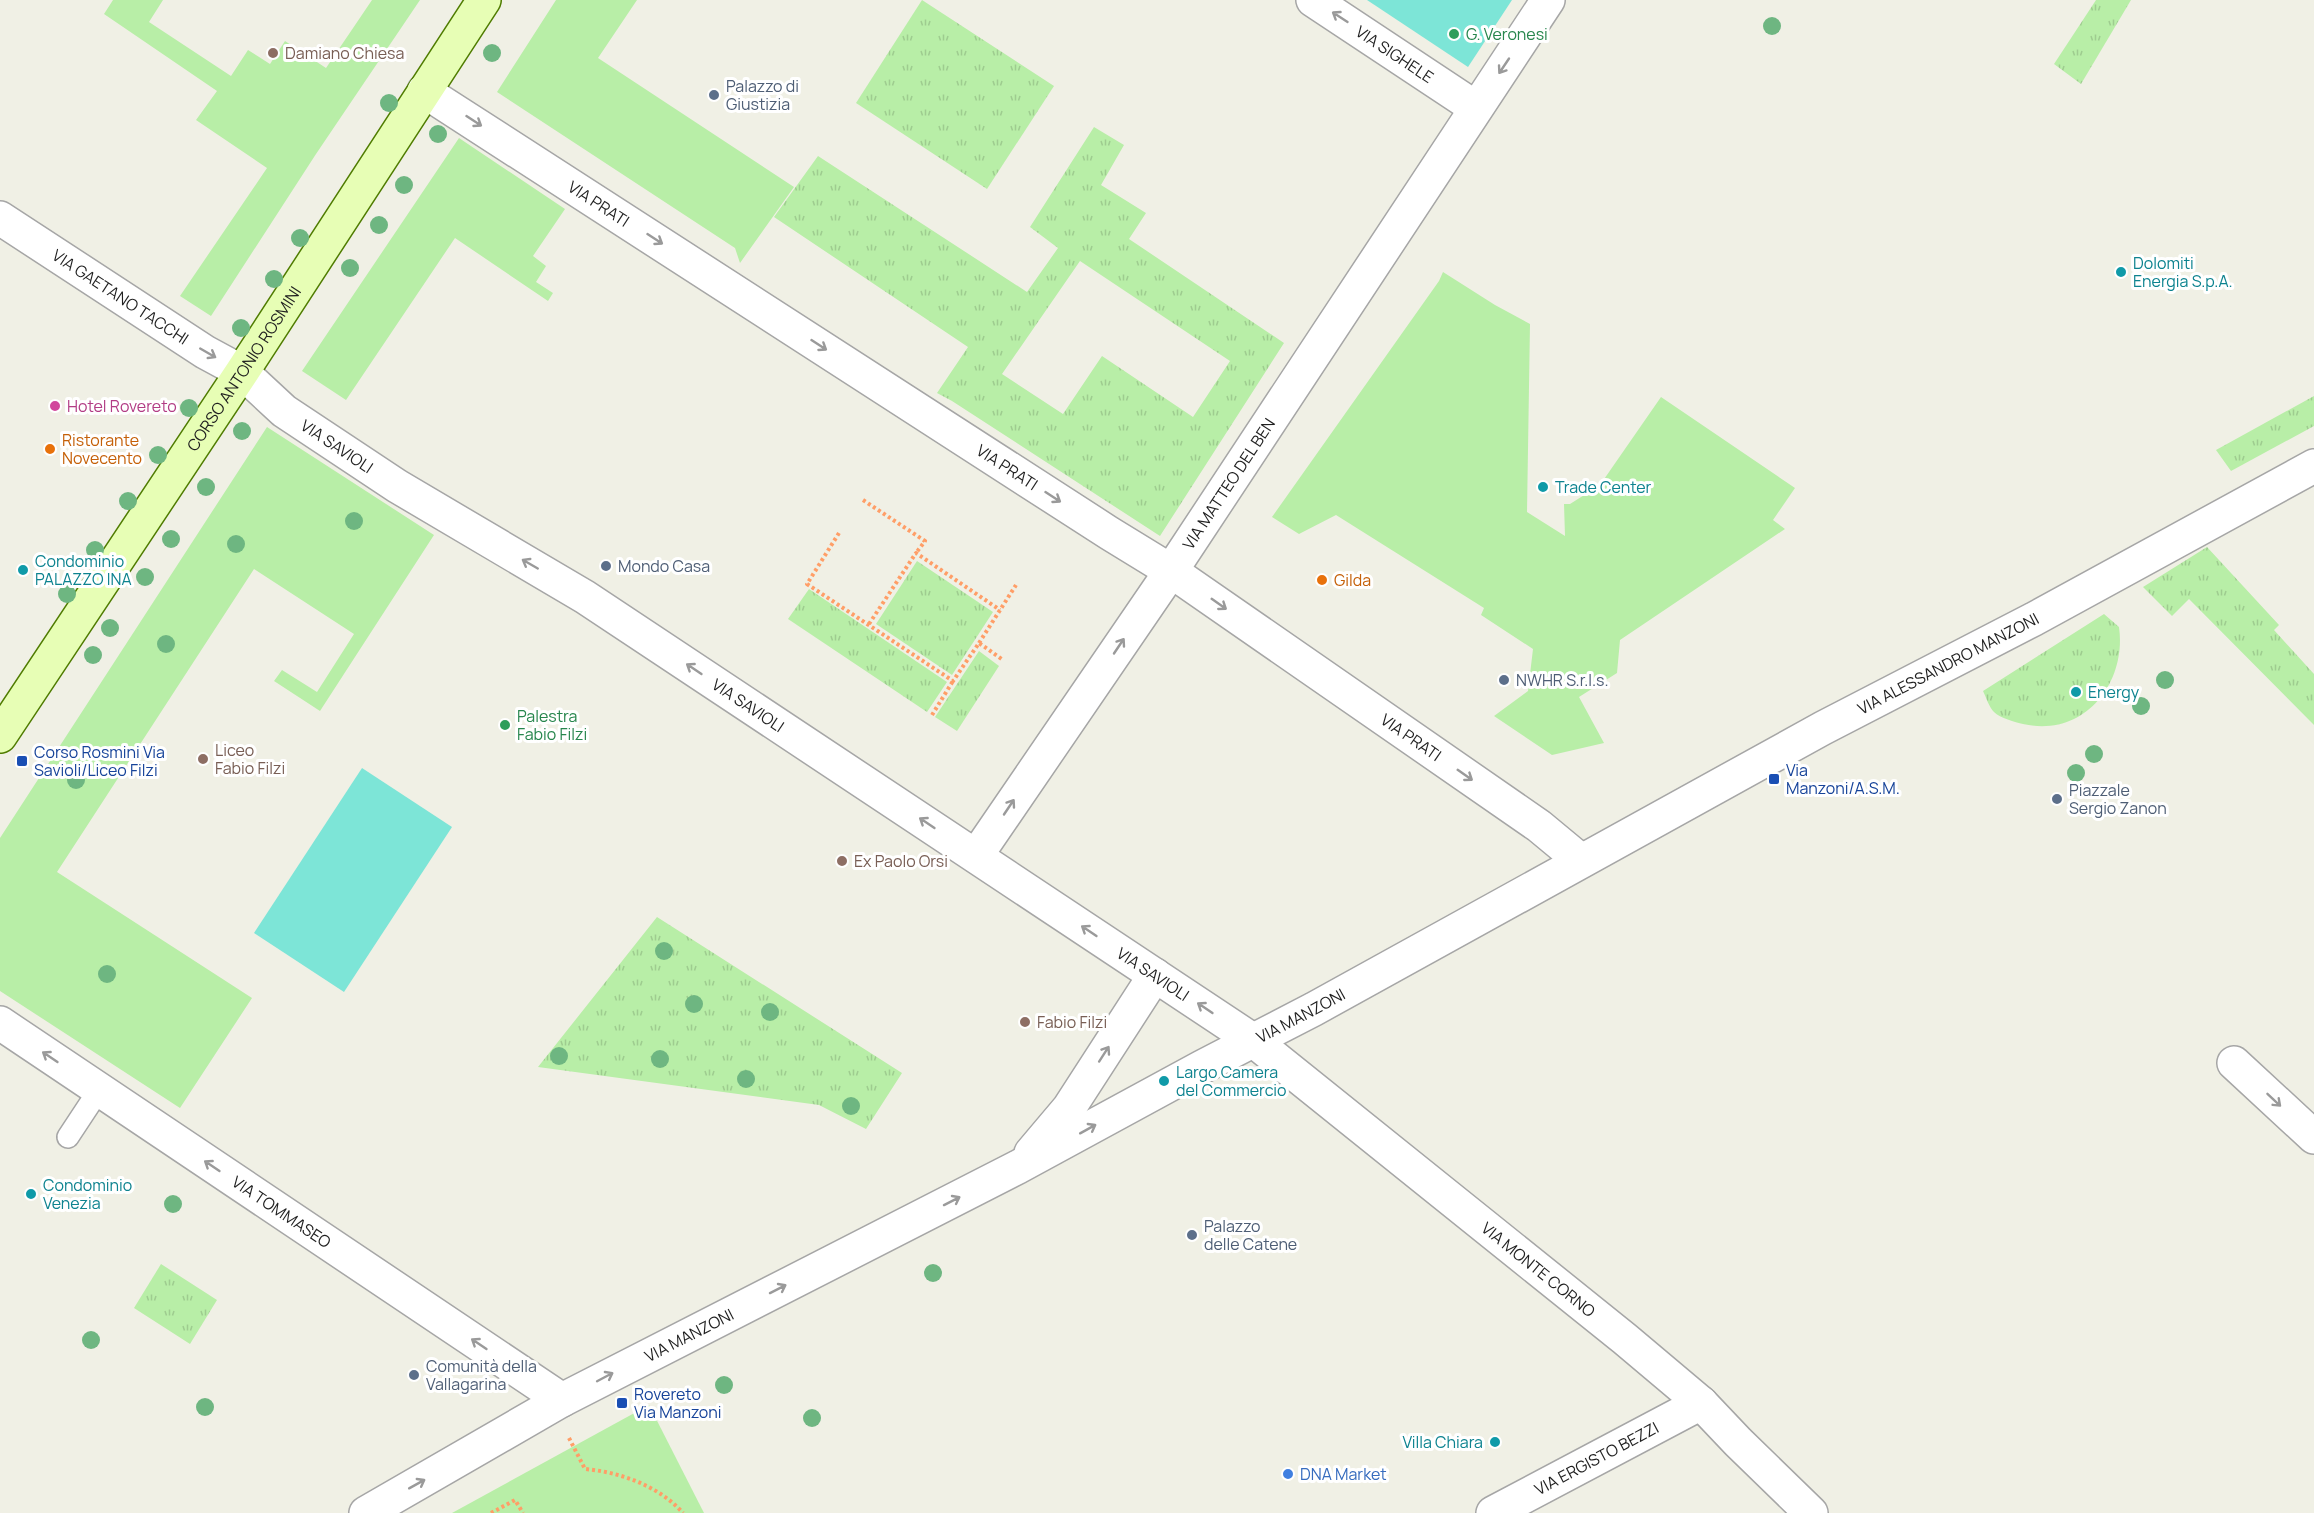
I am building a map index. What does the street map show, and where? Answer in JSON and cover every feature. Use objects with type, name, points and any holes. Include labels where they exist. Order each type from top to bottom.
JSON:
[{"type":"main road","name":"CORSO ANTONIO ROSMINI","points":[[0,736],[242,372],[483,0]]},
{"type":"street","name":"VIA SIGHELE","points":[[1313,0],[1476,108]]},
{"type":"street","name":"VIA MATTEO DEL BEN","points":[[976,856],[1171,571],[1548,0]]},
{"type":"street","name":"VIA PRATI","points":[[424,91],[1171,571],[1539,826],[1580,860]]},
{"type":"street","name":"VIA GAETANO TACCHI","points":[[0,218],[205,352],[242,372]]},
{"type":"street","name":"VIA SAVIOLI","points":[[242,372],[284,411],[397,486],[585,597],[1254,1041]]},
{"type":"street","name":"VIA ALESSANDRO MANZONI","points":[[1580,860],[1823,728],[2034,620],[2314,466]]},
{"type":"street","name":"VIA MANZONI","points":[[366,1513],[556,1403],[1018,1167],[1202,1066],[1254,1041],[1580,860]]},
{"type":"street","name":"VIA MANZONI","points":[[1018,1167],[1069,1107],[1155,975]]},
{"type":"street","name":"VIA TOMMASEO","points":[[0,1023],[556,1403]]},
{"type":"street","name":"VIA MONTE CORNO","points":[[1254,1041],[1625,1339],[1701,1403],[1811,1513]]},
{"type":"street","points":[[2234,1063],[2314,1137]]},
{"type":"street","name":"VIA ERGISTO BEZZI","points":[[1493,1513],[1701,1403]]},
{"type":"lane","points":[[68,1137],[99,1090]]},
{"type":"path","points":[[863,500],[925,541],[869,624]]},
{"type":"path","points":[[839,533],[807,584],[953,681]]},
{"type":"path","points":[[916,553],[1000,610]]},
{"type":"path","points":[[932,715],[1016,585]]},
{"type":"path","points":[[978,643],[1003,660]]},
{"type":"path","points":[[556,1403],[585,1469],[608,1471],[633,1479],[676,1505],[683,1513]]},
{"type":"path","points":[[491,1513],[515,1500],[523,1513]]},
{"type":"green space","points":[[113,0],[163,0],[149,22],[231,76],[248,50],[270,64],[285,41],[326,68],[372,0],[420,0],[211,316],[180,296],[267,168],[196,120],[217,91],[104,14]]},
{"type":"green space","points":[[556,0],[637,0],[598,58],[794,187],[740,263],[735,248],[497,92]]},
{"type":"green space","points":[[922,0],[1054,86],[987,189],[856,103]]},
{"type":"green space","points":[[2096,0],[2131,0],[2081,84],[2054,64]]},
{"type":"green space","points":[[1094,127],[1124,145],[1101,185],[1146,213],[1129,239],[1284,343],[1160,536],[937,393],[968,347],[774,217],[818,156],[1027,292],[1058,248],[1030,227]],"holes":[[[1080,261],[1230,361],[1193,417],[1102,356],[1063,414],[1002,374]]]},
{"type":"green space","points":[[459,138],[565,209],[533,256],[546,266],[536,282],[553,293],[548,301],[455,238],[346,400],[302,371]]},
{"type":"green space","points":[[1443,272],[1530,324],[1527,512],[1565,536],[1564,504],[1570,504],[1600,485],[1661,397],[1795,488],[1773,520],[1785,529],[1620,640],[1617,673],[1579,697],[1604,743],[1552,755],[1494,716],[1528,691],[1533,649],[1481,615],[1484,608],[1336,515],[1299,534],[1272,517],[1439,281]]},
{"type":"green space","points":[[2314,396],[2314,426],[2231,471],[2216,450]]},
{"type":"green space","points":[[267,427],[434,535],[320,711],[274,681],[282,670],[317,692],[354,634],[254,569],[57,872],[252,998],[180,1108],[0,991],[0,838]]},
{"type":"green space","points":[[2207,547],[2279,625],[2274,630],[2314,674],[2314,725],[2189,599],[2172,616],[2143,587]]},
{"type":"green space","points":[[917,561],[993,612],[952,675],[876,624]]},
{"type":"green space","points":[[809,589],[947,682],[927,712],[788,619]]},
{"type":"green space","points":[[2104,614],[2119,627],[2120,648],[2116,668],[2097,702],[2082,714],[2065,723],[2045,726],[2023,724],[1994,712],[1983,691]]},
{"type":"green space","points":[[979,651],[999,666],[957,731],[935,717]]},
{"type":"green space","points":[[657,917],[902,1073],[866,1129],[819,1105],[538,1067]]},
{"type":"green space","points":[[161,1264],[217,1300],[190,1344],[134,1308]]},
{"type":"green space","points":[[649,1405],[704,1513],[452,1513]]},
{"type":"shaded area","name":"G. Veronesi","points":[[1367,0],[1512,0],[1468,67]]},
{"type":"shaded area","points":[[362,768],[452,827],[344,992],[254,933]]},
{"type":"place","name":"G. Veronesi","points":[[1454,34]]},
{"type":"place","name":"Damiano Chiesa","points":[[273,53]]},
{"type":"place","name":"Palazzo di Giustizia","points":[[714,95]]},
{"type":"place","name":"Dolomiti Energia S.p.A.","points":[[2121,272]]},
{"type":"place","name":"Hotel Rovereto","points":[[55,406]]},
{"type":"place","name":"Ristorante Novecento","points":[[50,449]]},
{"type":"place","name":"Trade Center","points":[[1543,487]]},
{"type":"place","name":"Mondo Casa","points":[[606,566]]},
{"type":"place","name":"Condominio PALAZZO INA","points":[[23,570]]},
{"type":"place","name":"Gilda","points":[[1322,580]]},
{"type":"place","name":"NWHR S.r.l.s.","points":[[1504,680]]},
{"type":"place","name":"Energy","points":[[2076,692]]},
{"type":"place","name":"Palestra Fabio Filzi","points":[[505,725]]},
{"type":"place","name":"Liceo Fabio Filzi","points":[[203,759]]},
{"type":"place","name":"Corso Rosmini Via Savioli/Liceo Filzi","points":[[22,761]]},
{"type":"place","name":"Via Manzoni/A.S.M.","points":[[1774,779]]},
{"type":"place","name":"Piazzale Sergio Zanon","points":[[2057,799]]},
{"type":"place","name":"Ex Paolo Orsi","points":[[842,861]]},
{"type":"place","name":"Fabio Filzi","points":[[1025,1022]]},
{"type":"place","name":"Largo Camera del Commercio","points":[[1164,1081]]},
{"type":"place","name":"Condominio Venezia","points":[[31,1194]]},
{"type":"place","name":"Palazzo delle Catene","points":[[1192,1235]]},
{"type":"place","name":"Comunità della Vallagarina","points":[[414,1375]]},
{"type":"place","name":"Rovereto Via Manzoni","points":[[622,1403]]},
{"type":"place","name":"Villa Chiara","points":[[1495,1442]]},
{"type":"place","name":"DNA Market","points":[[1288,1474]]}]
